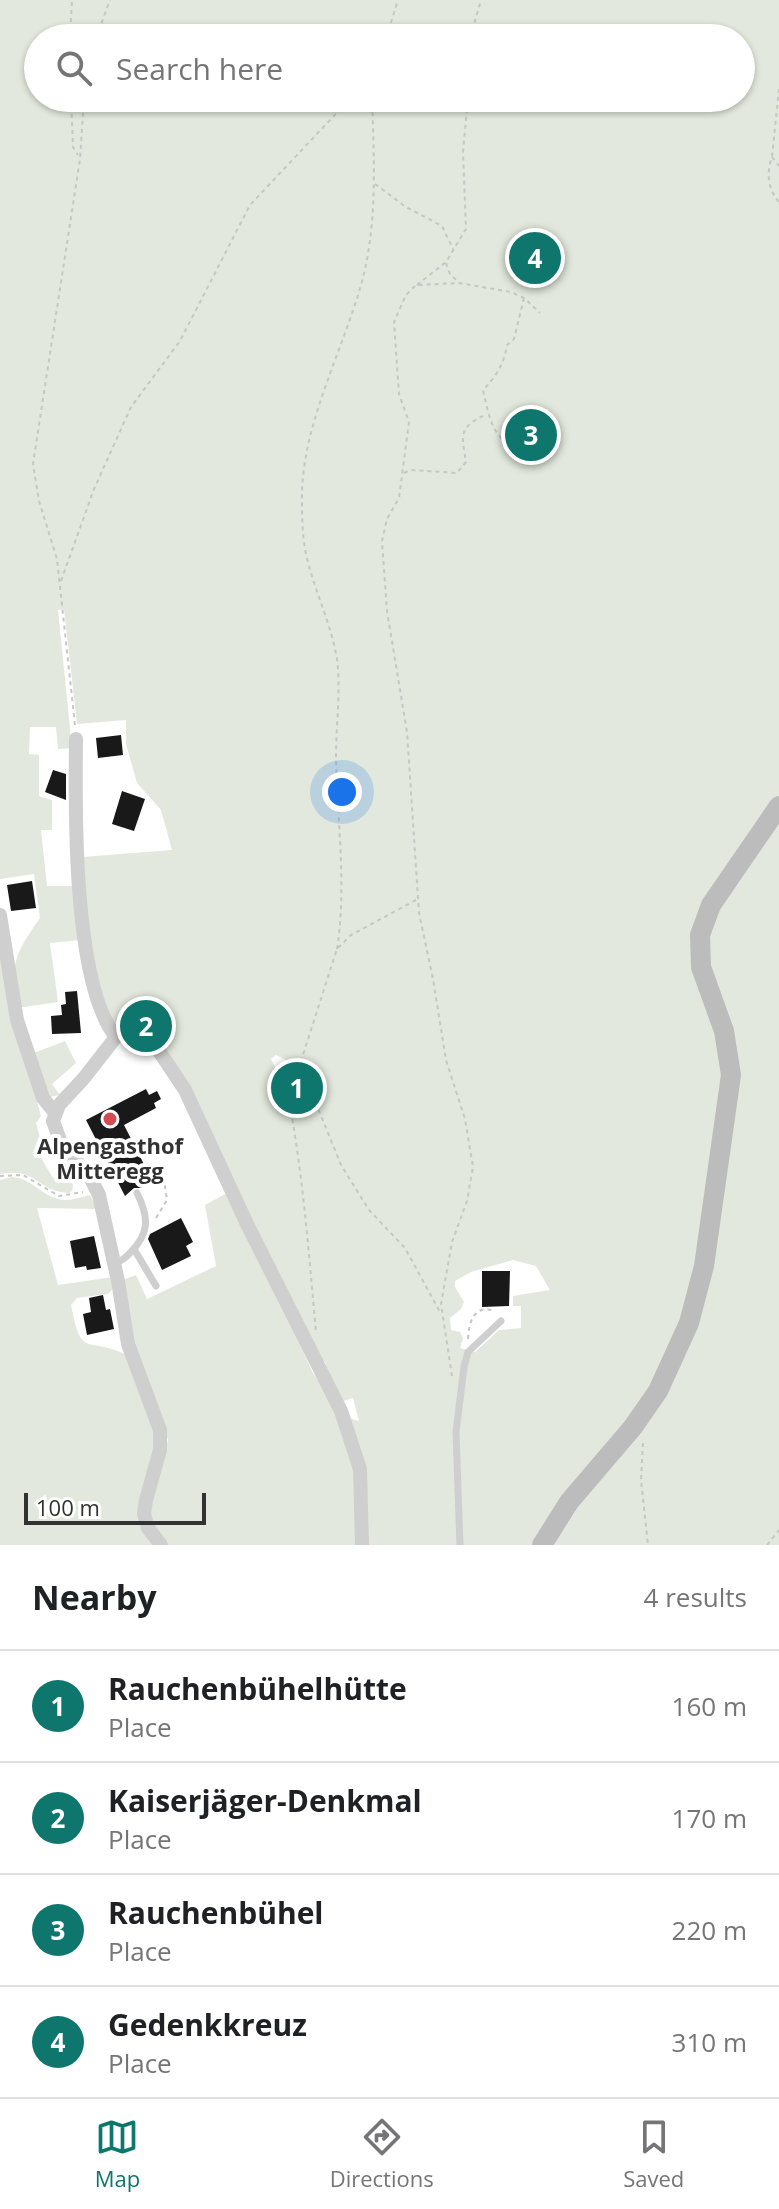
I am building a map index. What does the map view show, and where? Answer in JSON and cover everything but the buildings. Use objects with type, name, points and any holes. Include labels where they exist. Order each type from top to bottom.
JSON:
[{"type":"main road","points":[[542,1545],[569,1502],[633,1427],[668,1373],[689,1323],[698,1294],[729,1095],[727,1042],[700,960],[703,921],[779,806]]},
{"type":"street","points":[[76,739],[77,825],[85,942],[102,1014],[116,1037]]},
{"type":"street","points":[[0,915],[17,1020],[43,1098],[55,1113]]},
{"type":"street","points":[[161,1545],[148,1528],[144,1514],[161,1435],[128,1344],[101,1203],[94,1184],[58,1139],[54,1124],[55,1113],[116,1037],[129,1031],[143,1034],[158,1047],[175,1073],[341,1411],[361,1477],[362,1545]]},
{"type":"lane","points":[[114,1263],[122,1261],[134,1249],[147,1228],[145,1211],[137,1193]]},
{"type":"lane","points":[[134,1249],[156,1286]]},
{"type":"lane","points":[[460,1545],[456,1453],[459,1404],[468,1352],[499,1322]]},
{"type":"path","points":[[71,24],[72,0]]},
{"type":"path","points":[[101,24],[110,0]]},
{"type":"path","points":[[390,24],[398,0]]},
{"type":"path","points":[[474,24],[481,0]]},
{"type":"path","points":[[779,89],[772,157],[768,167],[771,194],[779,202]]},
{"type":"path","points":[[72,112],[73,147],[80,159]]},
{"type":"path","points":[[76,739],[61,582],[34,481],[33,464],[80,159],[83,112]]},
{"type":"path","points":[[61,582],[94,489],[131,407],[180,341],[250,205],[338,112]]},
{"type":"path","points":[[372,112],[371,225],[362,283],[307,449],[302,491],[306,553],[333,640],[338,679],[336,755],[343,896],[337,949],[300,1064],[341,1165],[369,1210],[405,1248],[440,1313],[459,1404]]},
{"type":"path","points":[[440,1313],[452,1242],[469,1195],[473,1167],[465,1119],[444,1052],[417,900],[407,732],[387,611],[382,541],[387,519],[399,498],[409,422],[399,394],[394,322],[406,295],[446,262],[466,229],[463,152],[467,112]]},
{"type":"path","points":[[772,157],[779,166]]},
{"type":"path","points":[[373,182],[406,207],[442,226],[454,250]]},
{"type":"path","points":[[446,262],[450,274],[459,283]]},
{"type":"path","points":[[416,285],[459,283],[511,292],[524,298],[540,313]]},
{"type":"path","points":[[524,298],[514,339],[507,345],[495,378],[483,390],[488,413],[500,440],[506,443],[525,442],[531,439],[531,435]]},
{"type":"path","points":[[403,474],[411,470],[457,473],[466,462],[462,436],[468,423],[488,413]]},
{"type":"path","points":[[337,949],[351,935],[417,900]]},
{"type":"path","points":[[300,1064],[284,1075],[297,1138],[318,1343]]},
{"type":"path","points":[[0,1176],[23,1175],[59,1196],[83,1193],[94,1184]]},
{"type":"path","points":[[147,1228],[162,1212],[167,1200],[164,1180]]},
{"type":"path","points":[[468,1352],[469,1324],[474,1314],[493,1309],[499,1322]]},
{"type":"path","points":[[633,1427],[643,1442],[641,1480],[648,1545]]},
{"type":"path","points":[[767,1545],[779,1530]]},
{"type":"shaded area","points":[[0,0],[779,0],[779,1545],[362,1545],[364,1491],[345,1417],[359,1421],[353,1398],[340,1402],[325,1362],[316,1355],[201,1112],[131,1025],[113,1023],[91,961],[82,857],[172,850],[161,810],[137,783],[126,744],[126,720],[77,724],[64,609],[58,610],[72,748],[58,749],[56,727],[30,727],[29,754],[39,755],[39,796],[52,800],[52,830],[41,830],[47,886],[77,886],[81,940],[50,943],[58,1002],[17,1008],[14,980],[16,960],[40,918],[34,874],[0,879]],"holes":[[[276,1055],[288,1061],[297,1059],[313,1105],[296,1112],[271,1059]],[[513,1260],[536,1266],[550,1290],[513,1296],[513,1306],[521,1306],[521,1328],[499,1330],[475,1352],[460,1348],[463,1338],[460,1332],[451,1330],[450,1318],[464,1302],[455,1281],[471,1272]]]},
{"type":"shaded area","points":[[0,941],[15,1019],[41,1116],[36,1123],[41,1142],[50,1150],[41,1158],[53,1178],[67,1175],[73,1185],[69,1193],[50,1189],[22,1174],[0,1174]]},
{"type":"shaded area","points":[[65,1041],[76,1063],[52,1084],[60,1095],[50,1097],[31,1054]]},
{"type":"shaded area","points":[[12,1177],[26,1181],[57,1199],[90,1195],[97,1209],[37,1208],[58,1285],[113,1277],[115,1286],[108,1294],[77,1298],[71,1305],[83,1340],[127,1355],[156,1436],[150,1504],[168,1440],[138,1364],[122,1280],[136,1275],[147,1299],[216,1266],[205,1205],[229,1192],[313,1373],[327,1393],[356,1470],[357,1545],[0,1545],[0,1180]]},
{"type":"place","name":"Gedenkkreuz","points":[[535,258]]},
{"type":"place","name":"Rauchenbühel","points":[[531,435]]},
{"type":"place","name":"Kaiserjäger-Denkmal","points":[[146,1026]]},
{"type":"place","name":"Rauchenbühelhütte","points":[[297,1088]]},
{"type":"place","name":"Alpengasthof Mitteregg","points":[[110,1119]]}]
